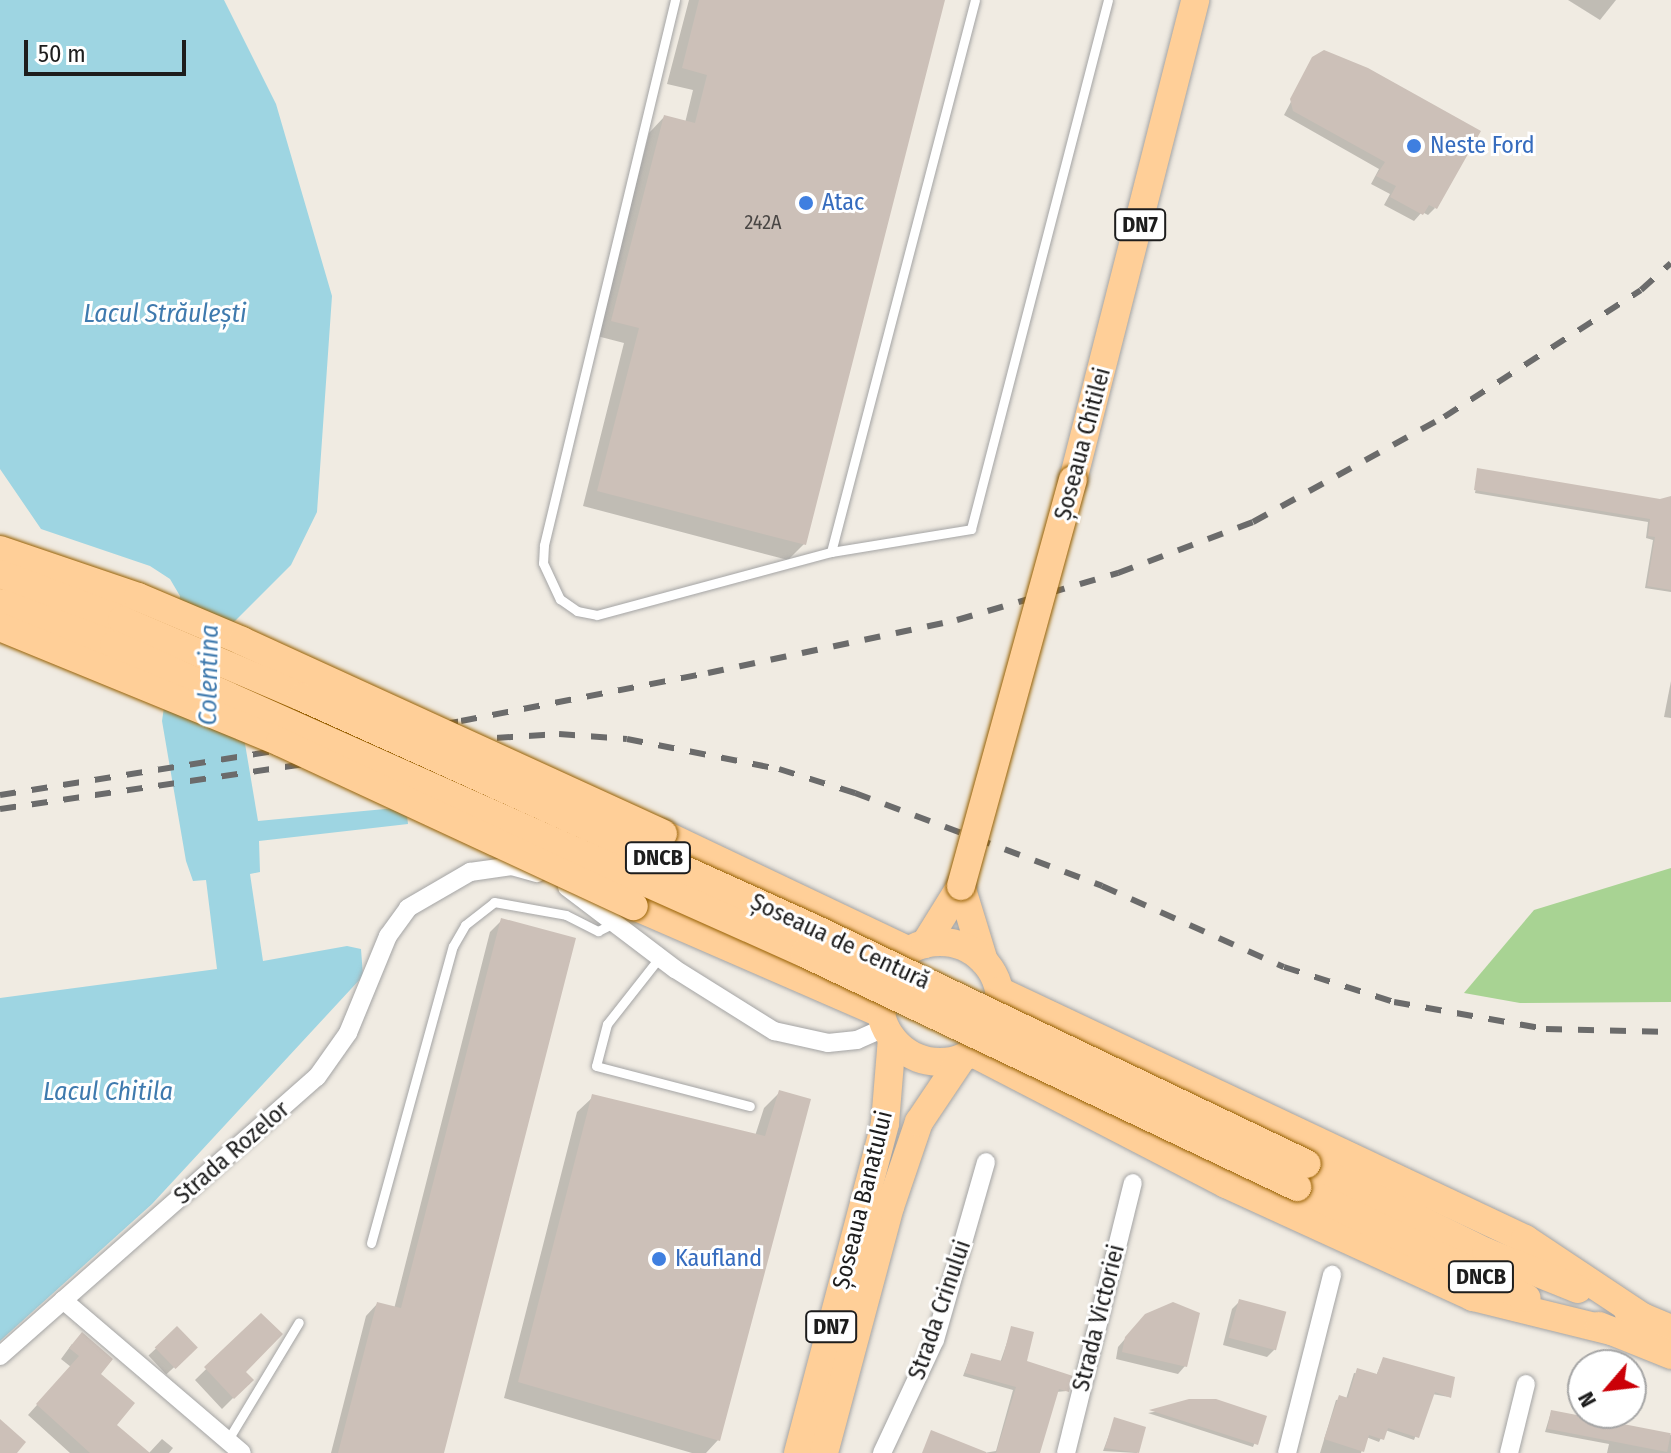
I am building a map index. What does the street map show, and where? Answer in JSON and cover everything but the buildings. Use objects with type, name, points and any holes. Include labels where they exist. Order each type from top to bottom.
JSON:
[{"type":"main road","name":"Șoseaua Chitilei","points":[[917,948],[961,886],[1073,480],[1195,0]]},
{"type":"main road","points":[[0,550],[138,597],[229,636],[917,948],[951,943],[984,961]]},
{"type":"main road","name":"Șoseaua de Centură","points":[[0,574],[122,620],[345,716],[813,928],[1302,1176],[1488,1281],[1671,1355]]},
{"type":"main road","name":"Șoseaua de Centură","points":[[0,603],[127,651],[1302,1176],[1671,1329]]},
{"type":"main road","points":[[0,627],[280,742],[625,914],[887,1026],[916,1057],[967,1056],[1226,1184],[1473,1297],[1615,1332]]},
{"type":"main road","points":[[961,886],[984,961],[999,991],[1525,1239],[1644,1318]]},
{"type":"main road","name":"DN7","points":[[887,1026],[889,972],[917,948]]},
{"type":"main road","name":"DN7","points":[[967,1056],[997,1021],[999,991]]},
{"type":"main road","name":"Șoseaua Banatului","points":[[798,1453],[885,1123],[887,1026]]},
{"type":"main road","name":"Șoseaua Banatului","points":[[824,1453],[890,1207],[919,1122],[967,1056]]},
{"type":"street","name":"Strada Rozelor","points":[[0,1356],[317,1077],[348,1033],[383,946],[408,908],[426,893],[470,872],[512,866],[562,883],[625,914]]},
{"type":"street","points":[[625,914],[659,958],[722,1001],[793,1039],[828,1043],[857,1040],[887,1026]]},
{"type":"street","name":"Strada Crinului","points":[[882,1453],[935,1340],[986,1162]]},
{"type":"street","name":"Strada Victoriei","points":[[1066,1453],[1133,1183]]},
{"type":"street","points":[[1287,1453],[1332,1275]]},
{"type":"street","points":[[63,1300],[229,1438],[242,1453]]},
{"type":"street","points":[[1509,1453],[1526,1384]]},
{"type":"lane","points":[[675,0],[544,545],[548,581],[560,599],[597,615],[831,552],[971,529],[1108,0]]},
{"type":"lane","points":[[831,552],[975,0]]},
{"type":"lane","points":[[371,1243],[453,946],[465,925],[494,902],[566,915],[598,931],[625,914]]},
{"type":"lane","points":[[659,958],[607,1024],[596,1066],[750,1106]]},
{"type":"lane","points":[[229,1438],[299,1322]]},
{"type":"green space","points":[[1671,868],[1671,1002],[1520,1003],[1464,993],[1534,910]]},
{"type":"water","name":"Lacul Străulești","points":[[0,0],[224,0],[276,104],[332,296],[317,512],[291,565],[232,624],[239,708],[258,821],[406,807],[408,824],[259,841],[260,872],[250,874],[263,961],[347,946],[361,949],[363,976],[152,1204],[0,1341],[0,998],[217,969],[206,880],[193,881],[186,861],[162,721],[180,596],[170,579],[150,566],[41,529],[0,469]]},
{"type":"railway","points":[[0,795],[461,721],[708,673],[957,620],[1118,573],[1253,522],[1444,417],[1641,290],[1671,263]]},
{"type":"railway","points":[[0,809],[465,740],[559,734],[627,739],[779,769],[855,793],[1102,886],[1284,967],[1394,1002],[1546,1029],[1671,1032]]},
{"type":"place","name":"Neste Ford","points":[[1414,146]]},
{"type":"place","name":"Atac","points":[[806,203]]},
{"type":"place","name":"Kaufland","points":[[659,1259]]},
{"type":"water label","name":"Colentina","points":[[209,675]]},
{"type":"water label","name":"Lacul Chitila","points":[[108,1092]]}]
